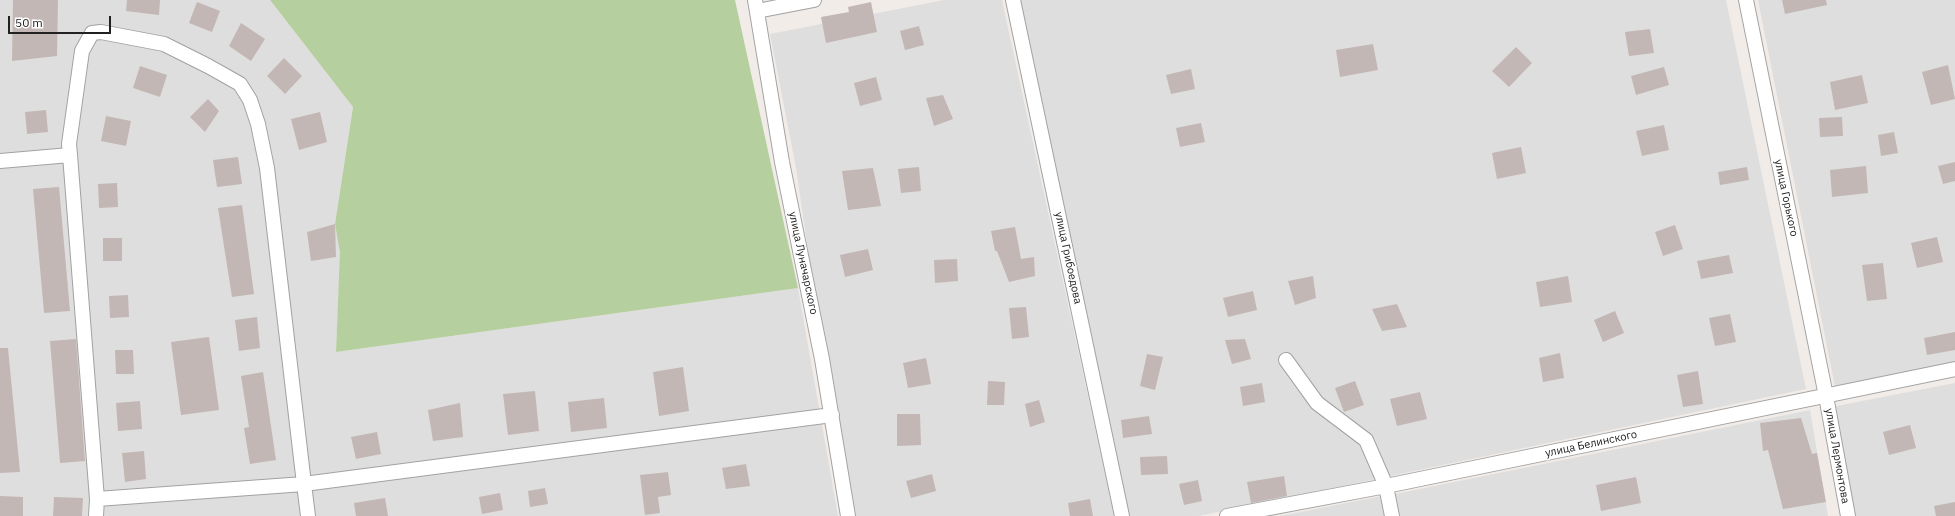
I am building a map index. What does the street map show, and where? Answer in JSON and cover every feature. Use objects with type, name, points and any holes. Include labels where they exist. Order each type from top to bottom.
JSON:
[{"type":"street","points":[[756,5],[814,0]]},
{"type":"street","name":"улица Грибоедова","points":[[1013,0],[1122,516]]},
{"type":"street","name":"улица Горького","points":[[1746,0],[1826,396]]},
{"type":"street","name":"улица Луначарского","points":[[756,5],[782,162],[822,359],[848,516]]},
{"type":"street","points":[[96,516],[97,499],[69,144],[82,51],[92,33],[101,32],[164,44],[240,84],[250,100],[258,124],[267,168],[308,516]]},
{"type":"street","points":[[0,161],[70,154]]},
{"type":"street","points":[[1286,360],[1317,404],[1366,440],[1386,486],[1392,516]]},
{"type":"street","name":"улица Белинского","points":[[1227,516],[1386,486],[1955,369]]},
{"type":"street","name":"улица Лермонтова","points":[[1826,396],[1848,516]]},
{"type":"street","points":[[97,499],[304,484],[832,415]]},
{"type":"shaded area","points":[[0,0],[270,0],[353,107],[335,224],[341,249],[336,352],[798,288],[838,516],[0,516]]},
{"type":"shaded area","points":[[944,0],[1002,0],[1114,516],[849,516],[832,415],[796,168],[770,34]]},
{"type":"shaded area","points":[[1016,0],[1726,0],[1806,389],[1199,516],[1126,516]]},
{"type":"shaded area","points":[[1758,0],[1955,0],[1955,363],[1835,387]]},
{"type":"shaded area","points":[[1955,383],[1955,516],[1853,516],[1831,407]]},
{"type":"shaded area","points":[[1810,410],[1828,516],[1400,516],[1395,494]]},
{"type":"shaded area","points":[[1382,496],[1386,516],[1280,516]]},
{"type":"green space","points":[[270,0],[735,0],[798,288],[336,352],[340,252],[335,224],[353,107]]},
{"type":"building","points":[[13,0],[58,0],[57,56],[12,61]]},
{"type":"building","points":[[127,0],[160,0],[159,15],[126,11]]},
{"type":"building","points":[[1782,0],[1826,0],[1827,5],[1785,14]]},
{"type":"building","points":[[197,2],[220,11],[212,32],[189,23]]},
{"type":"building","points":[[871,2],[877,32],[826,43],[821,17],[849,12],[848,7]]},
{"type":"building","points":[[241,23],[265,39],[251,61],[229,46]]},
{"type":"building","points":[[919,26],[924,45],[905,50],[900,31]]},
{"type":"building","points":[[1650,29],[1654,53],[1629,56],[1625,32]]},
{"type":"building","points":[[1373,44],[1378,70],[1340,77],[1336,50]]},
{"type":"building","points":[[1516,47],[1532,63],[1509,87],[1492,71]]},
{"type":"building","points":[[284,58],[302,76],[285,94],[267,76]]},
{"type":"building","points":[[1948,65],[1955,99],[1931,105],[1922,72]]},
{"type":"building","points":[[140,66],[167,75],[160,97],[133,88]]},
{"type":"building","points":[[1664,67],[1669,85],[1636,95],[1631,76]]},
{"type":"building","points":[[1191,69],[1195,89],[1171,94],[1166,75]]},
{"type":"building","points":[[1862,75],[1868,103],[1835,110],[1830,82]]},
{"type":"building","points":[[876,77],[882,100],[860,106],[854,83]]},
{"type":"building","points":[[943,95],[953,119],[934,126],[926,98]]},
{"type":"building","points":[[208,99],[219,111],[205,132],[190,117]]},
{"type":"building","points":[[46,110],[48,132],[27,134],[25,112]]},
{"type":"building","points":[[320,112],[327,142],[299,150],[291,119]]},
{"type":"building","points":[[106,116],[131,121],[126,146],[101,141]]},
{"type":"building","points":[[1842,117],[1843,136],[1820,137],[1819,118]]},
{"type":"building","points":[[1201,123],[1205,142],[1180,147],[1176,128]]},
{"type":"building","points":[[1664,125],[1669,150],[1642,156],[1636,131]]},
{"type":"building","points":[[1894,132],[1898,153],[1881,156],[1878,135]]},
{"type":"building","points":[[1521,147],[1526,173],[1497,179],[1492,153]]},
{"type":"building","points":[[238,157],[242,184],[217,187],[213,160]]},
{"type":"building","points":[[1955,162],[1955,181],[1943,184],[1938,166]]},
{"type":"building","points":[[1866,166],[1868,193],[1832,197],[1830,170]]},
{"type":"building","points":[[919,167],[921,191],[901,193],[898,169]]},
{"type":"building","points":[[1747,167],[1749,180],[1720,185],[1718,172]]},
{"type":"building","points":[[873,168],[881,206],[848,210],[842,171]]},
{"type":"building","points":[[117,183],[118,207],[99,208],[98,184]]},
{"type":"building","points":[[59,187],[70,311],[44,313],[33,189]]},
{"type":"building","points":[[242,205],[254,294],[232,297],[218,208]]},
{"type":"building","points":[[335,224],[336,257],[311,261],[307,232]]},
{"type":"building","points":[[1675,225],[1683,249],[1663,256],[1655,232]]},
{"type":"building","points":[[1015,227],[1021,259],[1034,257],[1035,276],[1009,282],[997,251],[995,251],[991,231]]},
{"type":"building","points":[[1937,237],[1943,262],[1917,268],[1911,243]]},
{"type":"building","points":[[103,238],[122,238],[122,261],[103,261]]},
{"type":"building","points":[[868,249],[873,270],[845,277],[840,255]]},
{"type":"building","points":[[1729,255],[1733,273],[1701,279],[1697,261]]},
{"type":"building","points":[[957,259],[958,281],[935,283],[934,260]]},
{"type":"building","points":[[1883,263],[1887,299],[1867,301],[1862,265]]},
{"type":"building","points":[[1313,276],[1316,298],[1295,305],[1288,281]]},
{"type":"building","points":[[1568,276],[1572,302],[1540,307],[1536,282]]},
{"type":"building","points":[[1253,291],[1257,310],[1228,317],[1223,298]]},
{"type":"building","points":[[128,295],[129,317],[110,318],[109,296]]},
{"type":"building","points":[[1397,304],[1407,327],[1382,331],[1372,309]]},
{"type":"building","points":[[1026,307],[1029,337],[1012,339],[1009,308]]},
{"type":"building","points":[[1615,311],[1624,333],[1603,342],[1594,320]]},
{"type":"building","points":[[1730,314],[1736,342],[1715,346],[1709,318]]},
{"type":"building","points":[[257,317],[260,348],[239,351],[235,320]]},
{"type":"building","points":[[1955,332],[1955,350],[1927,355],[1924,338]]},
{"type":"building","points":[[209,337],[219,410],[181,415],[171,342]]},
{"type":"building","points":[[76,339],[85,461],[60,463],[50,341]]},
{"type":"building","points":[[1245,339],[1251,359],[1232,364],[1225,340]]},
{"type":"building","points":[[0,348],[8,348],[20,472],[0,473]]},
{"type":"building","points":[[115,350],[133,350],[134,374],[116,374]]},
{"type":"building","points":[[1560,353],[1564,378],[1543,382],[1539,358]]},
{"type":"building","points":[[1147,354],[1163,357],[1155,390],[1140,386]]},
{"type":"building","points":[[926,358],[931,384],[908,388],[903,363]]},
{"type":"building","points":[[683,367],[689,411],[659,416],[653,372]]},
{"type":"building","points":[[1698,371],[1703,404],[1683,407],[1677,375]]},
{"type":"building","points":[[263,372],[276,460],[250,464],[244,428],[249,427],[241,376]]},
{"type":"building","points":[[988,381],[1005,382],[1004,405],[987,405]]},
{"type":"building","points":[[1355,381],[1364,405],[1344,412],[1335,388]]},
{"type":"building","points":[[1262,383],[1265,402],[1243,406],[1240,387]]},
{"type":"building","points":[[535,391],[539,431],[508,435],[503,394]]},
{"type":"building","points":[[1420,392],[1427,419],[1397,426],[1390,399]]},
{"type":"building","points":[[604,398],[607,428],[571,432],[568,402]]},
{"type":"building","points":[[1039,400],[1045,422],[1030,427],[1025,404]]},
{"type":"building","points":[[140,401],[142,429],[118,431],[116,403]]},
{"type":"building","points":[[460,403],[463,437],[433,441],[428,410]]},
{"type":"building","points":[[897,414],[920,414],[921,445],[897,446]]},
{"type":"building","points":[[1149,416],[1152,434],[1123,438],[1121,420]]},
{"type":"building","points":[[1801,418],[1812,454],[1817,453],[1826,502],[1783,509],[1768,450],[1763,451],[1760,423]]},
{"type":"building","points":[[1910,425],[1916,448],[1889,455],[1883,432]]},
{"type":"building","points":[[377,432],[381,454],[356,459],[351,437]]},
{"type":"building","points":[[144,451],[146,479],[125,482],[122,453]]},
{"type":"building","points":[[1167,456],[1168,474],[1141,475],[1140,457]]},
{"type":"building","points":[[746,464],[750,486],[726,489],[722,468]]},
{"type":"building","points":[[668,472],[671,495],[658,497],[660,513],[645,515],[640,475]]},
{"type":"building","points":[[932,474],[936,491],[911,498],[906,481]]},
{"type":"building","points":[[1284,476],[1287,496],[1251,503],[1247,482]]},
{"type":"building","points":[[1636,477],[1641,503],[1601,511],[1596,485]]},
{"type":"building","points":[[1198,480],[1202,501],[1184,505],[1179,484]]},
{"type":"building","points":[[545,488],[548,504],[530,507],[528,491]]},
{"type":"building","points":[[500,493],[503,510],[482,514],[479,497]]},
{"type":"building","points":[[0,496],[23,497],[23,516],[0,516]]},
{"type":"building","points":[[54,497],[83,498],[82,516],[53,516]]},
{"type":"building","points":[[385,498],[388,516],[356,516],[354,503]]},
{"type":"building","points":[[1090,499],[1093,516],[1070,516],[1068,503]]},
{"type":"building","points":[[1955,502],[1955,516],[1936,516],[1934,506]]}]
